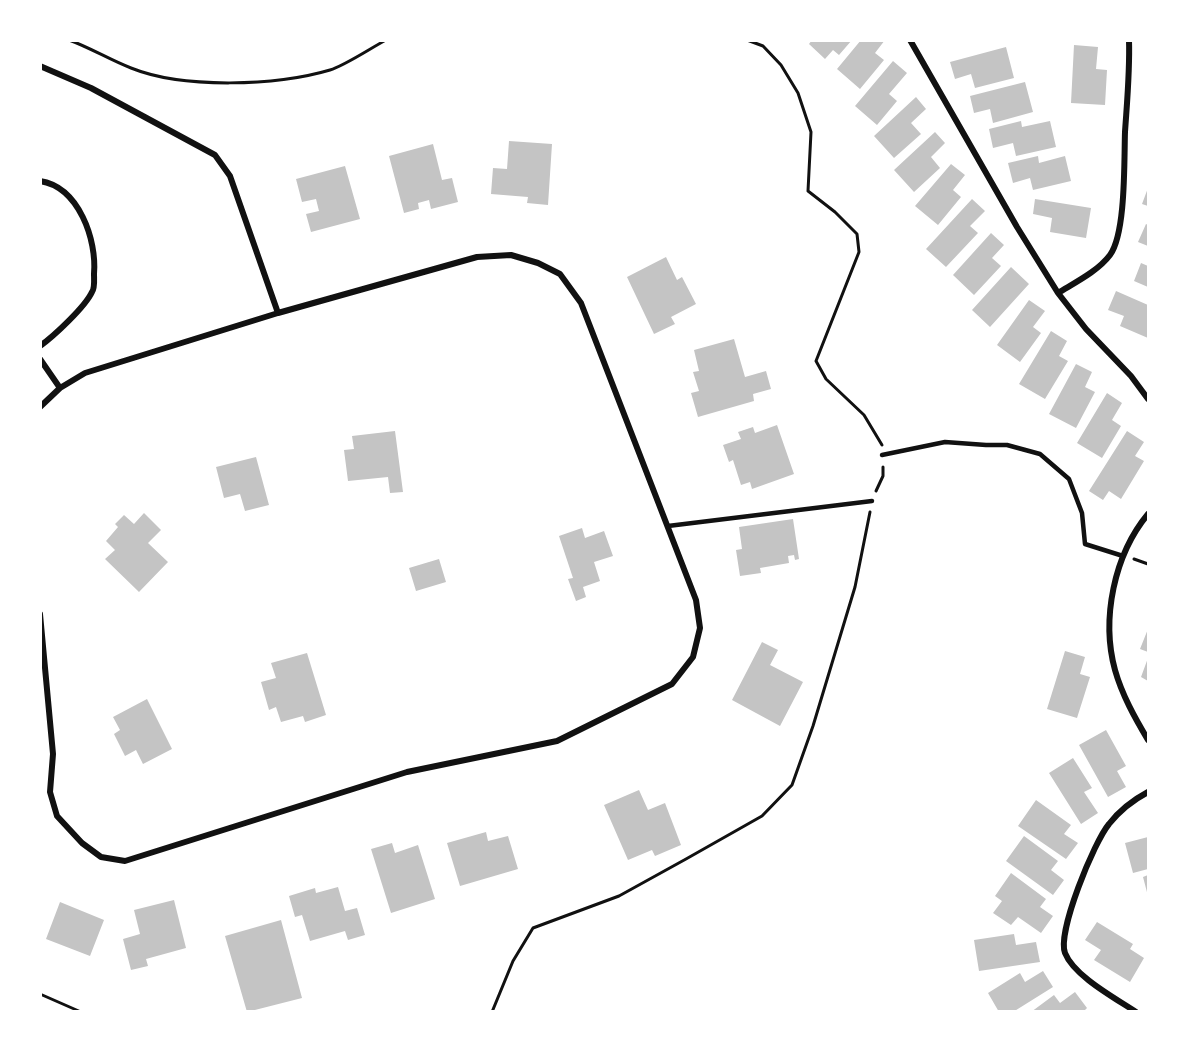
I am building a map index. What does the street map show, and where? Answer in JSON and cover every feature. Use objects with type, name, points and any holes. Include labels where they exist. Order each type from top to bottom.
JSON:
[{"type":"street","points":[[910,40],[1017,228],[1058,293],[1086,329],[1131,376],[1149,399]]},
{"type":"street","points":[[1058,293],[1104,261],[1115,246],[1118,237],[1129,40]]},
{"type":"street","points":[[40,66],[91,87],[215,155],[230,176],[278,313]]},
{"type":"street","points":[[40,181],[60,189],[78,207],[92,238],[95,268],[93,291],[70,319],[40,346]]},
{"type":"street","points":[[40,407],[60,388],[85,373],[278,313],[477,257],[511,255],[538,263],[561,274],[581,303],[696,600],[700,628],[693,657],[672,684],[557,741],[407,772],[125,861],[101,857],[82,843],[57,816],[50,792],[53,754],[40,614]]},
{"type":"street","points":[[40,359],[60,388]]},
{"type":"street","points":[[1149,514],[1137,527],[1124,556],[1110,606],[1109,633],[1115,670],[1129,706],[1149,740]]},
{"type":"street","points":[[1136,1011],[1100,988],[1074,967],[1066,955],[1063,944],[1066,928],[1095,845],[1125,806],[1149,792]]},
{"type":"lane","points":[[882,455],[945,442],[1007,444],[1040,453],[1069,478],[1082,513],[1085,544],[1124,556]]},
{"type":"lane","points":[[668,526],[872,501]]},
{"type":"path","points":[[69,40],[132,69],[187,82],[221,83],[290,78],[332,70],[386,40]]},
{"type":"path","points":[[492,1011],[513,961],[533,928],[619,896],[762,816],[792,785],[813,726],[855,587],[872,501],[883,476],[882,444],[864,415],[826,379],[816,361],[859,252],[857,234],[835,212],[808,191],[810,132],[798,93],[781,65],[769,52],[763,46],[747,40]]},
{"type":"path","points":[[40,994],[81,1011]]},
{"type":"building","points":[[812,40],[852,40],[839,55],[833,50],[825,59],[809,44]]},
{"type":"building","points":[[861,40],[885,40],[875,53],[884,60],[860,89],[837,69]]},
{"type":"building","points":[[1074,45],[1098,47],[1096,69],[1107,70],[1105,105],[1071,103]]},
{"type":"building","points":[[1006,47],[1014,78],[975,88],[971,74],[955,79],[950,62]]},
{"type":"building","points":[[893,61],[907,73],[889,94],[897,101],[877,125],[855,106]]},
{"type":"building","points":[[1025,82],[1033,112],[993,123],[990,109],[974,113],[970,96]]},
{"type":"building","points":[[916,97],[926,109],[911,123],[921,134],[894,158],[874,136]]},
{"type":"building","points":[[1021,121],[1022,127],[1050,121],[1056,147],[1016,156],[1013,143],[993,148],[989,129]]},
{"type":"building","points":[[935,132],[945,143],[931,157],[940,168],[914,192],[894,170]]},
{"type":"building","points":[[509,141],[552,144],[548,205],[527,203],[528,197],[491,194],[493,168],[507,169]]},
{"type":"building","points":[[433,144],[442,180],[452,178],[458,202],[431,209],[429,200],[418,203],[419,209],[404,213],[389,156]]},
{"type":"building","points":[[1038,156],[1039,163],[1065,156],[1071,181],[1033,190],[1030,178],[1013,183],[1008,163]]},
{"type":"building","points":[[951,164],[965,175],[953,190],[961,197],[938,225],[915,206]]},
{"type":"building","points":[[345,166],[360,219],[311,232],[306,214],[319,211],[316,199],[302,202],[296,179]]},
{"type":"building","points":[[1148,188],[1148,206],[1142,204]]},
{"type":"building","points":[[972,199],[985,211],[970,226],[978,233],[946,267],[926,249]]},
{"type":"building","points":[[1035,199],[1091,208],[1086,238],[1050,232],[1052,218],[1033,214]]},
{"type":"building","points":[[1146,224],[1148,225],[1148,246],[1138,242]]},
{"type":"building","points":[[991,233],[1004,245],[992,258],[1001,266],[974,295],[953,275]]},
{"type":"building","points":[[666,257],[677,280],[682,277],[696,304],[671,317],[675,324],[654,334],[627,277]]},
{"type":"building","points":[[1141,263],[1148,266],[1148,287],[1134,281]]},
{"type":"building","points":[[1011,267],[1029,284],[990,327],[972,310]]},
{"type":"building","points":[[1116,291],[1148,305],[1148,338],[1120,326],[1124,316],[1108,310]]},
{"type":"building","points":[[1029,300],[1045,311],[1033,327],[1041,333],[1020,362],[997,345]]},
{"type":"building","points":[[1051,331],[1067,341],[1059,356],[1068,361],[1045,399],[1019,384]]},
{"type":"building","points":[[734,339],[745,377],[766,371],[771,389],[753,394],[754,401],[698,417],[691,393],[699,391],[693,372],[699,371],[694,350]]},
{"type":"building","points":[[1076,364],[1092,372],[1085,387],[1095,392],[1076,428],[1049,414]]},
{"type":"building","points":[[1107,393],[1122,403],[1112,420],[1121,426],[1102,458],[1077,443]]},
{"type":"building","points":[[777,425],[794,474],[752,489],[750,482],[741,485],[733,460],[729,462],[723,445],[741,439],[738,432],[753,427],[755,433]]},
{"type":"building","points":[[395,431],[403,492],[390,493],[388,477],[348,481],[344,450],[354,449],[352,436]]},
{"type":"building","points":[[1127,431],[1144,442],[1135,456],[1144,461],[1121,499],[1109,491],[1103,500],[1089,491]]},
{"type":"building","points":[[256,457],[269,505],[245,511],[240,494],[224,498],[216,467]]},
{"type":"building","points":[[144,513],[161,530],[148,543],[168,562],[139,592],[105,559],[115,550],[106,541],[118,527],[115,524],[124,515],[134,524]]},
{"type":"building","points":[[793,519],[799,559],[795,560],[794,555],[788,556],[789,563],[760,568],[761,573],[740,576],[736,550],[742,549],[739,527]]},
{"type":"building","points":[[582,528],[585,538],[604,531],[613,556],[594,562],[600,581],[583,587],[586,597],[576,601],[568,579],[573,578],[559,536]]},
{"type":"building","points":[[439,559],[446,582],[416,591],[409,568]]},
{"type":"building","points":[[1148,629],[1148,652],[1140,649]]},
{"type":"building","points":[[762,642],[778,650],[770,665],[803,682],[780,726],[732,700]]},
{"type":"building","points":[[1065,651],[1085,657],[1080,674],[1090,677],[1077,718],[1047,709]]},
{"type":"building","points":[[307,653],[326,715],[305,722],[303,716],[281,722],[276,707],[269,710],[261,682],[276,678],[271,663]]},
{"type":"building","points":[[1148,658],[1148,681],[1141,677]]},
{"type":"building","points":[[147,699],[172,749],[143,764],[136,750],[125,756],[114,734],[120,730],[113,717]]},
{"type":"building","points":[[1106,730],[1126,766],[1117,771],[1126,787],[1108,797],[1079,745]]},
{"type":"building","points":[[1073,758],[1092,788],[1084,792],[1098,813],[1081,824],[1049,773]]},
{"type":"building","points":[[639,790],[648,810],[665,803],[681,845],[655,856],[652,850],[628,860],[604,805]]},
{"type":"building","points":[[1036,800],[1071,825],[1064,834],[1078,843],[1066,859],[1018,826]]},
{"type":"building","points":[[486,832],[488,841],[508,836],[518,869],[460,886],[447,843]]},
{"type":"building","points":[[1024,836],[1058,861],[1051,870],[1064,880],[1053,895],[1006,861]]},
{"type":"building","points":[[1148,837],[1148,869],[1133,873],[1125,843]]},
{"type":"building","points":[[392,843],[395,853],[418,845],[435,899],[391,913],[371,849]]},
{"type":"building","points":[[1011,873],[1046,899],[1040,907],[1053,916],[1041,933],[1018,917],[1011,925],[993,913],[1002,901],[995,896]]},
{"type":"building","points":[[1148,875],[1148,896],[1143,877]]},
{"type":"building","points":[[338,887],[345,911],[357,908],[365,935],[348,940],[345,931],[310,941],[302,915],[295,917],[289,896],[315,888],[316,893]]},
{"type":"building","points":[[174,900],[186,948],[146,959],[148,966],[131,970],[123,939],[140,934],[134,910]]},
{"type":"building","points":[[60,902],[104,920],[90,956],[46,939]]},
{"type":"building","points":[[281,920],[302,998],[247,1012],[225,936]]},
{"type":"building","points":[[1097,922],[1133,944],[1130,949],[1144,958],[1130,982],[1094,960],[1101,950],[1085,940]]},
{"type":"building","points":[[1014,934],[1016,945],[1036,942],[1040,962],[979,971],[974,940]]},
{"type":"building","points":[[1043,971],[1053,987],[1013,1012],[999,1012],[988,993],[1020,973],[1025,982]]},
{"type":"building","points":[[1075,992],[1087,1008],[1083,1012],[1031,1012],[1054,995],[1060,1003]]}]
